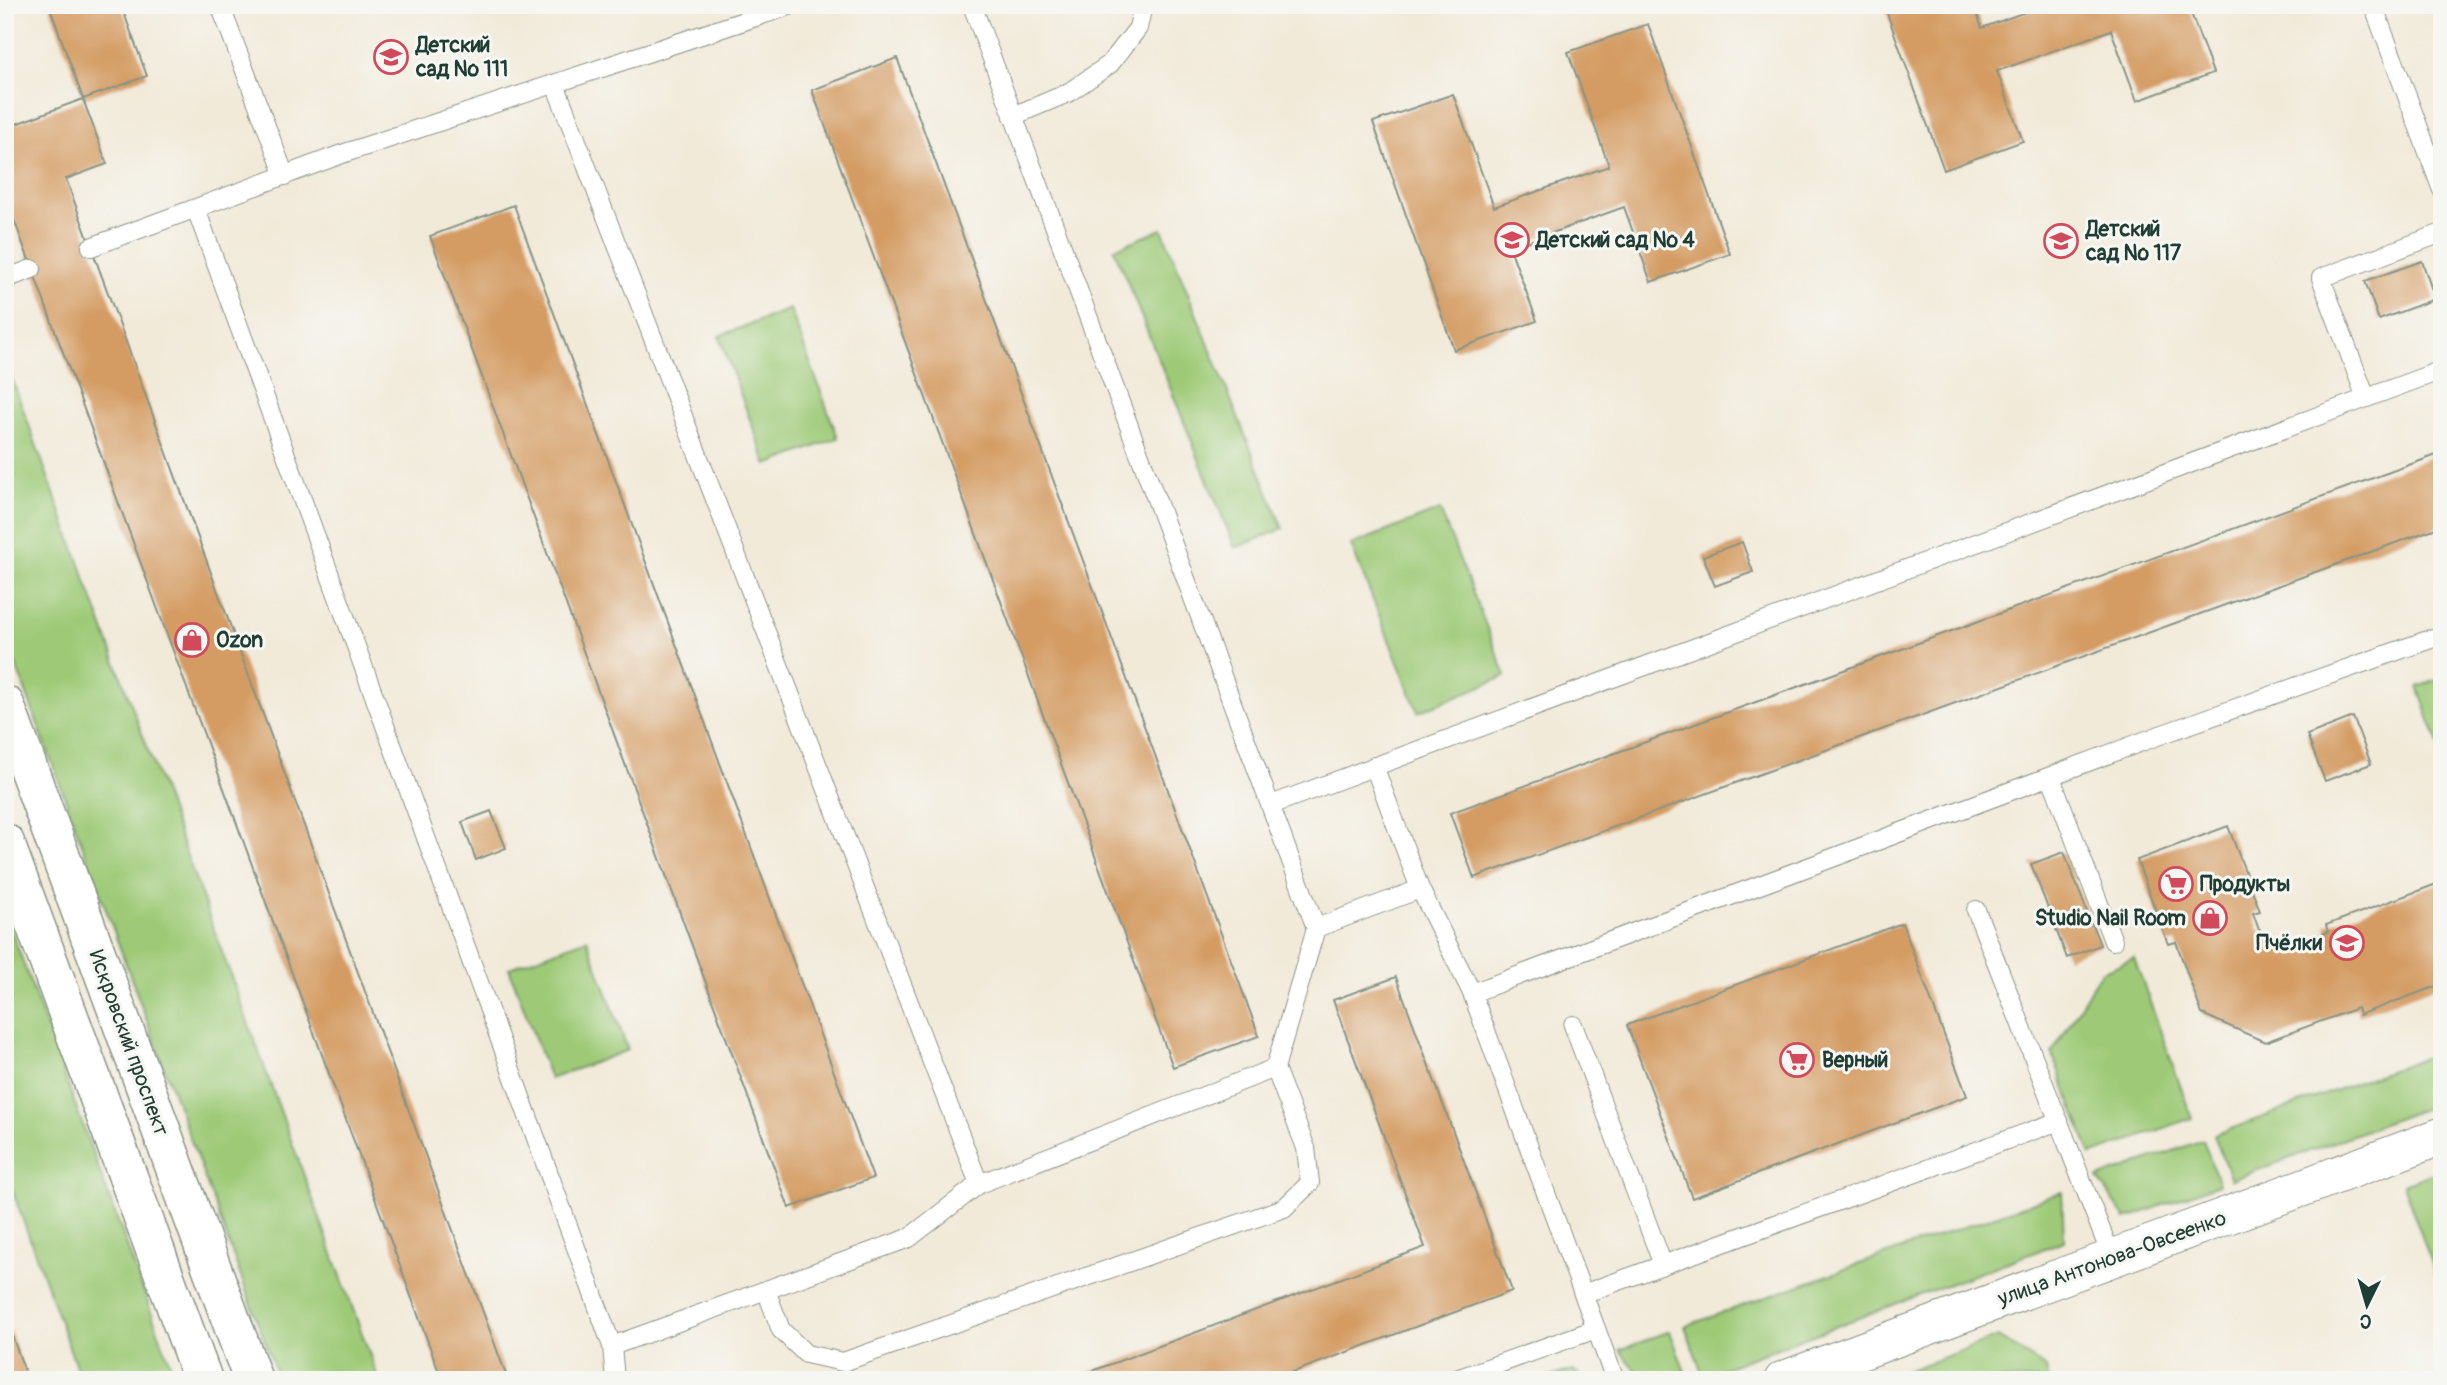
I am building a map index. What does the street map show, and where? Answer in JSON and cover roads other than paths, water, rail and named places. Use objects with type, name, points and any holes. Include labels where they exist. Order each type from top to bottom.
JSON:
[{"type":"street","name":"Искровский проспект","points":[[5,705],[253,1380]]},
{"type":"street","points":[[5,843],[203,1380]]},
{"type":"street","name":"улица Антонова-Овсеенко","points":[[1783,1380],[2442,1136]]},
{"type":"lane","points":[[220,5],[285,176]]},
{"type":"lane","points":[[91,247],[342,154],[793,5]]},
{"type":"lane","points":[[766,1290],[781,1330],[806,1354],[843,1362],[1284,1208],[1310,1183],[1306,1148],[1275,1068],[1316,928],[972,5]]},
{"type":"lane","points":[[1013,116],[1068,93],[1110,64],[1138,28],[1143,5]]},
{"type":"lane","points":[[2373,5],[2442,190]]},
{"type":"lane","points":[[555,84],[979,1184]]},
{"type":"lane","points":[[196,208],[612,1346],[615,1380]]},
{"type":"lane","points":[[2366,398],[2321,278],[2442,233]]},
{"type":"lane","points":[[5,279],[32,269]]},
{"type":"lane","points":[[1271,804],[2442,370]]},
{"type":"lane","points":[[1472,993],[2050,777],[2442,635]]},
{"type":"lane","points":[[1374,766],[1420,889],[1472,993],[1615,1380]]},
{"type":"lane","points":[[2050,777],[2113,941]]},
{"type":"lane","points":[[1316,928],[1420,889]]},
{"type":"lane","points":[[1976,910],[2112,1258]]},
{"type":"lane","points":[[1573,1025],[1662,1265]]},
{"type":"lane","points":[[612,1346],[909,1238],[979,1184],[1275,1068]]},
{"type":"lane","points":[[1583,1294],[2059,1121]]},
{"type":"lane","points":[[1454,1380],[1596,1329]]},
{"type":"place","name":"Детский сад № 111","points":[[391,57]]},
{"type":"place","name":"Детский сад № 4","points":[[1512,240]]},
{"type":"place","name":"Детский сад № 117","points":[[2061,241]]},
{"type":"place","name":"Ozon","points":[[192,640]]},
{"type":"place","name":"Продукты","points":[[2176,884]]},
{"type":"place","name":"Studio Nail Room","points":[[2210,918]]},
{"type":"place","name":"Пчёлки","points":[[2347,943]]},
{"type":"place","name":"Верный","points":[[1797,1060]]}]
